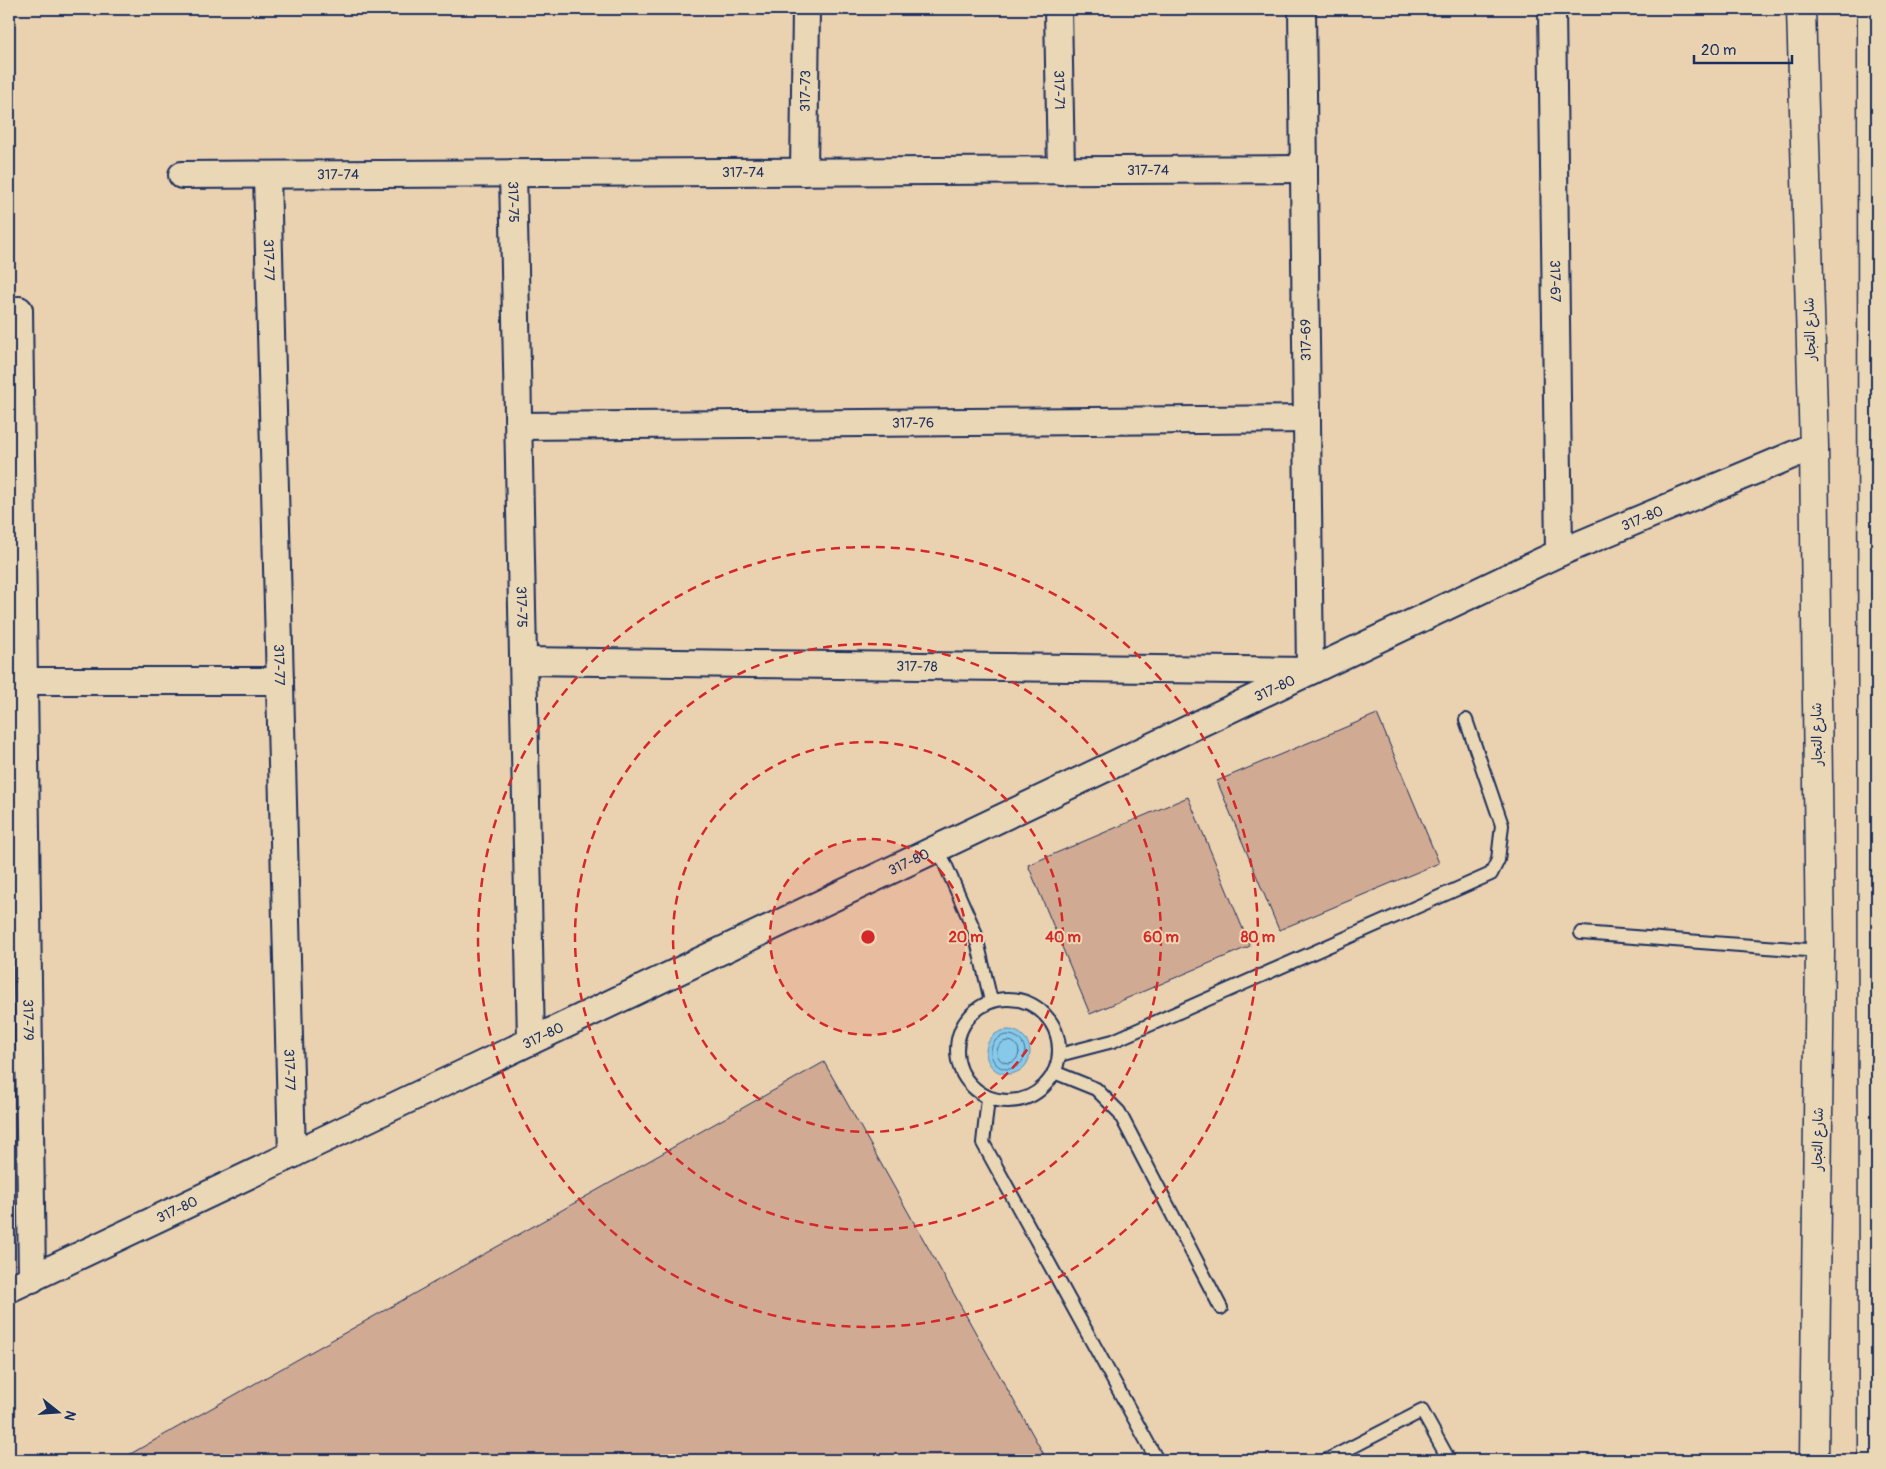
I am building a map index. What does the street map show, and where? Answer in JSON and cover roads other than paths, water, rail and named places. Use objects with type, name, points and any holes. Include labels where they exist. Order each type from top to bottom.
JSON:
[{"type":"street","name":"317-73","points":[[804,172],[806,9]]},
{"type":"street","name":"317-71","points":[[1058,9],[1061,171]]},
{"type":"street","name":"317-69","points":[[1302,9],[1310,671]]},
{"type":"street","name":"317-67","points":[[1552,9],[1559,553]]},
{"type":"street","name":"شارع التجار","points":[[1801,9],[1814,446],[1820,951],[1814,1460]]},
{"type":"street","points":[[1872,9],[1876,1410],[1873,1460]]},
{"type":"street","name":"317-74","points":[[182,175],[1304,169]]},
{"type":"street","name":"317-75","points":[[513,173],[531,1041]]},
{"type":"street","name":"317-77","points":[[267,175],[292,1155]]},
{"type":"street","name":"317-79","points":[[19,310],[14,390],[20,1284]]},
{"type":"street","name":"317-76","points":[[518,426],[1307,419]]},
{"type":"street","name":"317-80","points":[[20,1284],[1559,553],[1814,446]]},
{"type":"street","name":"317-78","points":[[523,661],[1310,671]]},
{"type":"street","points":[[16,680],[280,682]]},
{"type":"lane","points":[[1059,1054],[1113,1040],[1491,874],[1498,860],[1502,825],[1466,720]]},
{"type":"lane","points":[[938,848],[975,932],[991,1001]]},
{"type":"lane","points":[[1580,934],[1820,951]]},
{"type":"lane","points":[[1016,998],[1039,1009],[1055,1029],[1059,1054],[1054,1072],[1037,1092],[1013,1101],[988,1098],[964,1078],[956,1048],[966,1019],[991,1001],[1016,998]]},
{"type":"lane","points":[[1054,1072],[1096,1088],[1119,1112],[1222,1308]]},
{"type":"lane","points":[[988,1098],[983,1143],[1157,1460]]},
{"type":"lane","points":[[1327,1460],[1422,1411],[1449,1460]]},
{"type":"water","points":[[1004,1030],[1012,1030],[1024,1036],[1030,1052],[1024,1068],[1012,1074],[1004,1074],[992,1068],[986,1056],[986,1048],[992,1036]]}]
